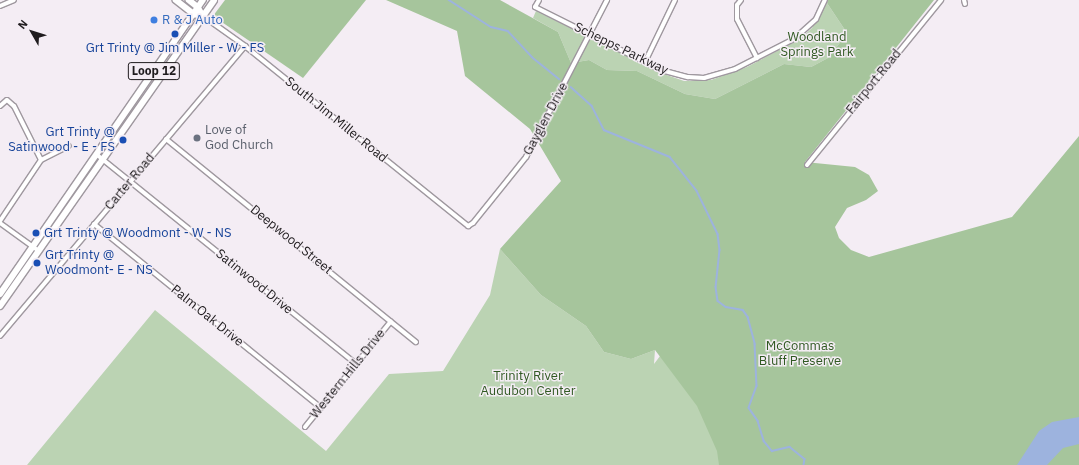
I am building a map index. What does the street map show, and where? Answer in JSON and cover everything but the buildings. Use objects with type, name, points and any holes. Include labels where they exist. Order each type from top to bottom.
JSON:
[{"type":"main road","points":[[176,0],[194,14],[203,16]]},
{"type":"main road","points":[[189,0],[198,7],[203,16]]},
{"type":"main road","name":"Loop 12","points":[[0,294],[203,0]]},
{"type":"main road","name":"Loop 12","points":[[0,306],[214,0]]},
{"type":"street","points":[[0,6],[14,0]]},
{"type":"street","name":"Schepps Parkway","points":[[539,0],[535,7],[645,62],[674,75],[704,78],[735,69],[803,33],[816,19],[825,0]]},
{"type":"street","name":"Gayglen Drive","points":[[468,226],[473,223],[526,157],[607,0]]},
{"type":"street","points":[[645,62],[675,0]]},
{"type":"street","points":[[741,0],[737,5],[737,19],[757,58]]},
{"type":"street","name":"Fairport Road","points":[[807,164],[941,0]]},
{"type":"street","name":"South Jim Miller Road","points":[[203,16],[245,46],[468,226]]},
{"type":"street","name":"Carter Road","points":[[0,336],[245,46]]},
{"type":"street","points":[[0,106],[7,100],[14,106],[41,160]]},
{"type":"street","name":"Deepwood Street","points":[[166,139],[416,342]]},
{"type":"street","points":[[39,251],[0,222],[41,160],[69,146]]},
{"type":"street","name":"Satinwood Drive","points":[[96,154],[356,364]]},
{"type":"street","name":"Palm Oak Drive","points":[[94,224],[321,408]]},
{"type":"street","name":"Western Hills Drive","points":[[305,427],[391,321]]},
{"type":"green space","points":[[225,0],[366,0],[303,78],[213,16]]},
{"type":"green space","name":"McCommas Bluff Preserve","points":[[386,0],[500,0],[558,32],[571,63],[589,60],[607,70],[637,71],[685,94],[715,99],[784,64],[811,67],[828,58],[842,40],[845,30],[827,3],[828,0],[934,0],[805,162],[855,167],[869,175],[878,191],[866,200],[847,208],[835,227],[839,238],[851,250],[869,257],[1012,217],[1079,136],[1079,465],[719,465],[717,451],[697,406],[655,350],[631,359],[604,352],[586,326],[541,295],[500,249],[561,181],[530,129],[465,76],[457,31]]},
{"type":"green space","name":"Woodland Springs Park","points":[[827,3],[845,30],[842,40],[828,58],[811,67],[784,64],[715,99],[685,94],[637,71],[607,70],[589,60],[571,63],[558,32],[533,18],[536,11],[664,74],[684,81],[711,80],[747,67],[800,39],[812,28]]},
{"type":"green space","points":[[780,197],[1018,465],[27,465],[155,310],[326,451],[389,374],[443,371],[490,295],[500,249],[541,295],[586,326],[604,352],[631,359],[655,350],[654,364]]},
{"type":"water","points":[[1079,417],[1079,444],[1063,448],[1047,465],[1017,465],[1039,431],[1052,422]]},
{"type":"waterway","points":[[449,0],[491,27],[508,31],[532,57],[559,79]]},
{"type":"waterway","points":[[571,87],[592,106],[604,130],[670,157],[697,191],[718,234],[720,250],[716,287],[718,301],[726,307],[743,310],[748,317],[755,344],[757,386],[749,408],[758,421],[764,441],[772,451],[790,447],[805,459],[804,465]]},
{"type":"place","name":"R & J Auto","points":[[154,20]]},
{"type":"place","name":"Grt Trinty @ Jim Miller - W - FS","points":[[175,34]]},
{"type":"place","name":"Love of God Church","points":[[197,138]]},
{"type":"place","name":"Grt Trinty @ Satinwood - E - FS","points":[[123,140]]},
{"type":"place","name":"Grt Trinty @ Woodmont - W - NS","points":[[36,233]]},
{"type":"place","name":"Grt Trinty @ Woodmont- E - NS","points":[[37,263]]},
{"type":"park label","name":"Trinity River Audubon Center","points":[[528,384]]}]
